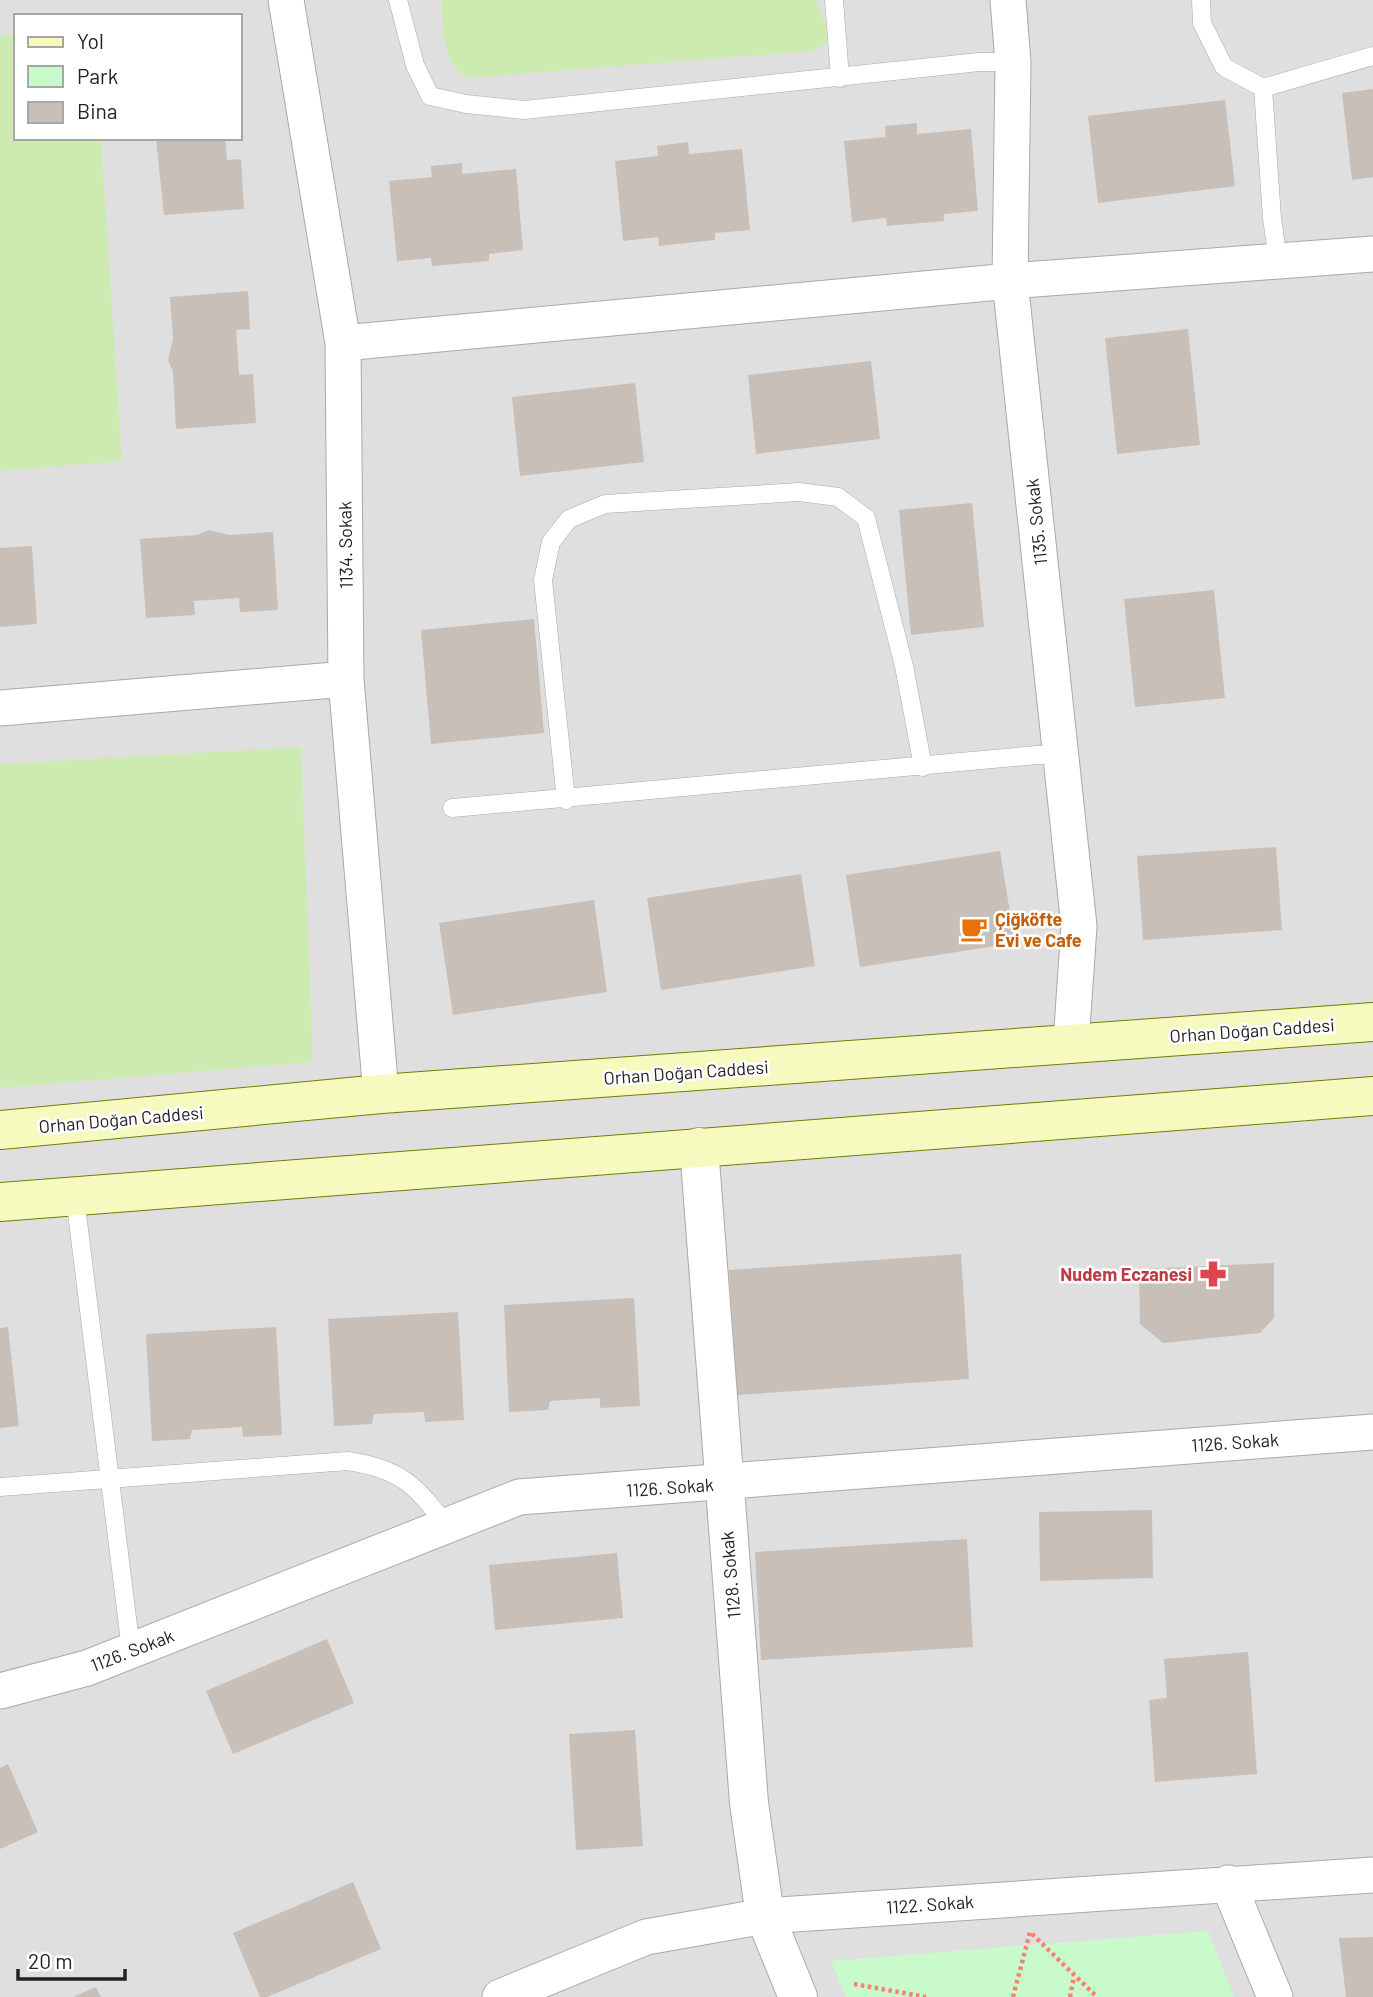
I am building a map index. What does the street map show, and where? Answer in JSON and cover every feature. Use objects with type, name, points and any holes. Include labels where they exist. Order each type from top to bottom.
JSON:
[{"type":"main road","name":"Orhan Doğan Caddesi","points":[[0,1130],[381,1094],[1373,1022]]},
{"type":"main road","points":[[0,1202],[1373,1096]]},
{"type":"street","name":"1134. Sokak","points":[[286,0],[343,344],[346,679],[381,1094]]},
{"type":"street","name":"1135. Sokak","points":[[1008,0],[1013,62],[1010,281],[1079,926],[1071,1044]]},
{"type":"street","points":[[343,344],[1010,281],[1373,254]]},
{"type":"street","points":[[0,708],[346,679]]},
{"type":"street","name":"1128. Sokak","points":[[699,1147],[749,1803],[765,1916],[798,1997]]},
{"type":"street","name":"1126. Sokak","points":[[0,1691],[87,1668],[519,1497],[1373,1432]]},
{"type":"street","name":"1122. Sokak","points":[[500,1997],[646,1937],[765,1916],[1373,1875]]},
{"type":"street","points":[[1228,1883],[1275,1997]]},
{"type":"lane","points":[[398,0],[415,65],[430,96],[466,104],[524,110],[979,62],[1013,62]]},
{"type":"lane","points":[[834,0],[840,78]]},
{"type":"lane","points":[[1201,0],[1202,23],[1224,66],[1263,88],[1373,56]]},
{"type":"lane","points":[[1263,88],[1272,218],[1278,261]]},
{"type":"lane","points":[[566,800],[543,580],[551,542],[569,519],[605,504],[799,492],[838,497],[866,519],[904,666],[923,767]]},
{"type":"lane","points":[[452,808],[1061,755]]},
{"type":"lane","points":[[75,1197],[131,1650]]},
{"type":"lane","points":[[0,1487],[348,1461],[384,1469],[402,1477],[418,1489],[446,1525]]},
{"type":"path","points":[[1013,1997],[1030,1932],[1097,1997]]},
{"type":"path","points":[[1070,1997],[1074,1976]]},
{"type":"path","points":[[854,1983],[926,1997]]},
{"type":"shaded area","points":[[0,0],[1373,0],[1373,1997],[0,1997]]},
{"type":"green space","points":[[441,0],[816,0],[830,35],[826,44],[812,51],[467,78],[452,63],[448,54]]},
{"type":"green space","points":[[14,34],[14,140],[101,140],[122,461],[0,471],[0,36]]},
{"type":"green space","points":[[301,747],[313,1062],[0,1088],[0,764]]},
{"type":"green space","points":[[1208,1931],[1234,1997],[846,1997],[831,1961]]},
{"type":"building","points":[[1373,89],[1373,177],[1352,180],[1342,93]]},
{"type":"building","points":[[1225,100],[1235,186],[1098,203],[1088,116]]},
{"type":"building","points":[[917,123],[917,134],[971,129],[978,211],[944,214],[944,221],[887,226],[886,218],[852,222],[844,141],[886,137],[885,126]]},
{"type":"building","points":[[156,140],[225,140],[227,160],[241,159],[244,209],[164,215]]},
{"type":"building","points":[[688,142],[689,154],[742,149],[750,230],[715,233],[715,240],[659,246],[658,237],[623,241],[615,161],[658,156],[657,146]]},
{"type":"building","points":[[462,163],[462,174],[516,169],[523,250],[489,254],[489,261],[432,266],[431,258],[397,261],[389,181],[432,177],[431,166]]},
{"type":"building","points":[[248,291],[250,329],[236,330],[239,375],[253,374],[256,423],[176,429],[173,372],[168,360],[173,339],[170,297]]},
{"type":"building","points":[[1188,329],[1200,445],[1117,454],[1105,338]]},
{"type":"building","points":[[871,361],[880,439],[756,454],[748,375]]},
{"type":"building","points":[[635,383],[644,462],[520,476],[512,397]]},
{"type":"building","points":[[972,503],[984,627],[911,635],[899,510]]},
{"type":"building","points":[[209,530],[230,535],[273,532],[278,610],[240,612],[239,598],[194,601],[195,615],[146,618],[140,539],[197,535]]},
{"type":"building","points":[[32,546],[37,624],[0,627],[0,548]]},
{"type":"building","points":[[1214,590],[1225,698],[1135,707],[1124,599]]},
{"type":"building","points":[[534,619],[544,733],[431,744],[421,630]]},
{"type":"building","points":[[1276,847],[1282,930],[1143,940],[1137,856]]},
{"type":"building","points":[[1000,851],[1015,943],[860,967],[846,875]]},
{"type":"building","points":[[801,874],[815,966],[661,990],[647,898]]},
{"type":"building","points":[[594,900],[607,992],[453,1015],[439,923]]},
{"type":"building","points":[[961,1254],[969,1379],[737,1395],[729,1270]]},
{"type":"building","points":[[1274,1263],[1274,1318],[1260,1333],[1163,1343],[1140,1324],[1139,1269]]},
{"type":"building","points":[[634,1298],[640,1406],[600,1408],[600,1398],[550,1401],[548,1410],[509,1412],[504,1305]]},
{"type":"building","points":[[458,1312],[464,1420],[425,1422],[424,1412],[374,1414],[372,1424],[334,1426],[328,1319]]},
{"type":"building","points":[[8,1327],[19,1426],[0,1428],[0,1328]]},
{"type":"building","points":[[276,1327],[282,1435],[243,1437],[242,1427],[192,1430],[190,1439],[152,1441],[146,1334]]},
{"type":"building","points":[[1152,1510],[1153,1578],[1040,1581],[1039,1512]]},
{"type":"building","points":[[967,1539],[973,1647],[761,1660],[755,1552]]},
{"type":"building","points":[[617,1553],[623,1618],[495,1630],[489,1565]]},
{"type":"building","points":[[327,1639],[354,1703],[233,1754],[206,1691]]},
{"type":"building","points":[[1248,1652],[1257,1774],[1155,1782],[1149,1700],[1167,1698],[1164,1659]]},
{"type":"building","points":[[635,1730],[643,1846],[576,1850],[569,1734]]},
{"type":"building","points":[[8,1764],[38,1832],[0,1849],[0,1768]]},
{"type":"building","points":[[353,1882],[381,1949],[267,1997],[260,1997],[233,1933]]},
{"type":"building","points":[[1373,1937],[1373,1997],[1346,1997],[1339,1938]]},
{"type":"building","points":[[96,1987],[101,1997],[73,1997]]},
{"type":"place","name":"Çiğköfte Evi ve Cafe","points":[[974,929]]},
{"type":"place","name":"Nudem Eczanesi","points":[[1213,1274]]}]
